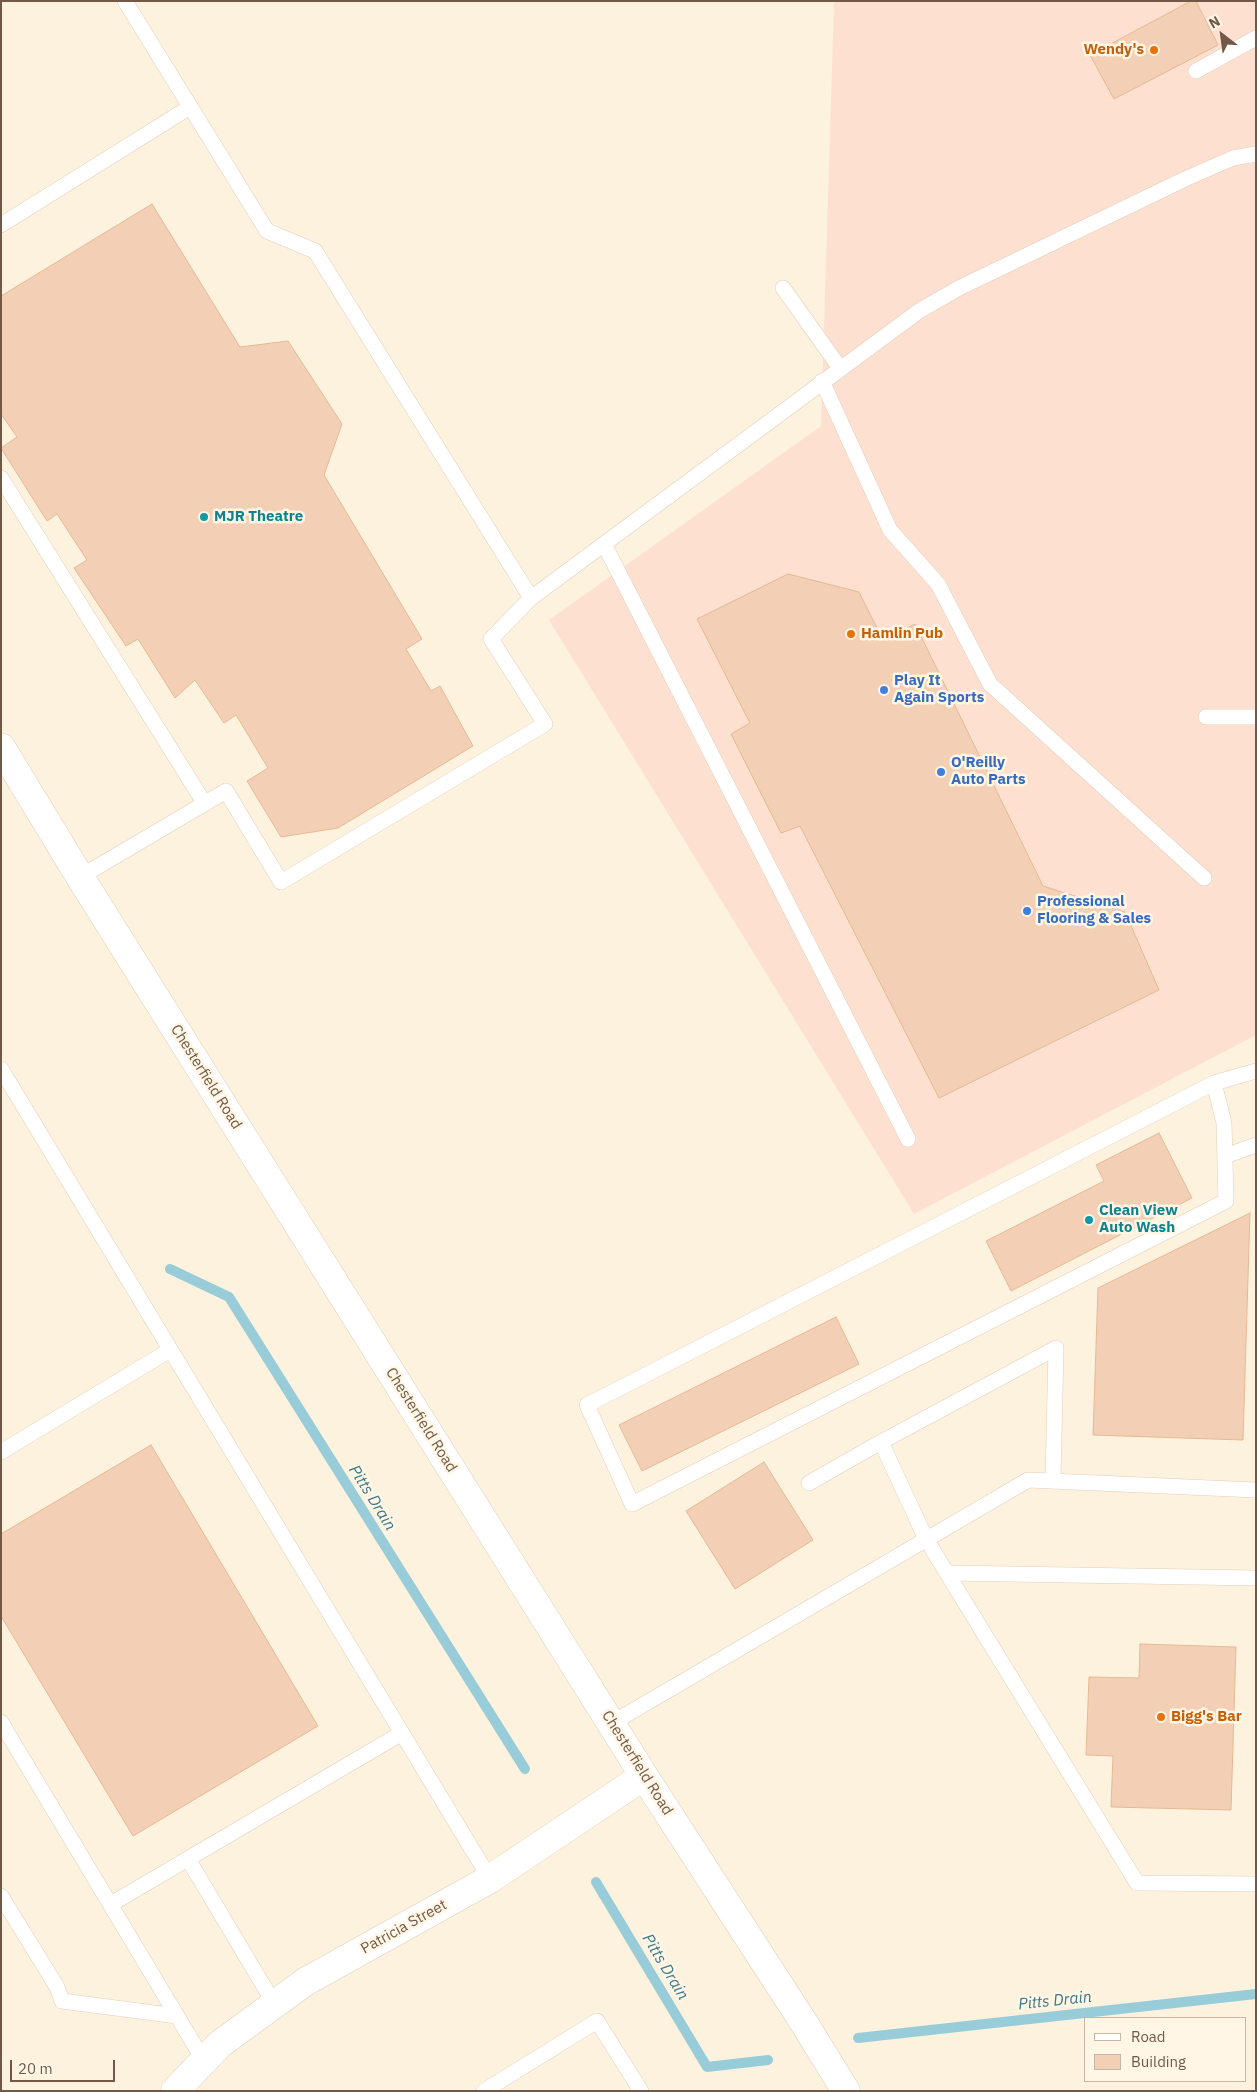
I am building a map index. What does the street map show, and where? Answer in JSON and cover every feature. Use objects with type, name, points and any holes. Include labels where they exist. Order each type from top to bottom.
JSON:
[{"type":"street","name":"Chesterfield Road","points":[[1,747],[80,877],[644,1776],[846,2091]]},
{"type":"street","name":"Patricia Street","points":[[175,2091],[220,2044],[305,1982],[490,1878],[644,1776]]},
{"type":"lane","points":[[125,1],[267,231],[315,251],[531,598]]},
{"type":"lane","points":[[1196,71],[1256,38]]},
{"type":"lane","points":[[1,225],[190,107]]},
{"type":"lane","points":[[80,877],[226,791],[281,882],[544,724],[491,639],[531,598],[919,311],[959,288],[1213,166],[1233,158],[1256,154]]},
{"type":"lane","points":[[783,288],[840,368]]},
{"type":"lane","points":[[822,381],[890,530],[938,584],[990,684],[1204,878]]},
{"type":"lane","points":[[1,478],[205,804]]},
{"type":"lane","points":[[604,544],[908,1139]]},
{"type":"lane","points":[[1206,717],[1256,717]]},
{"type":"lane","points":[[1,1069],[490,1878]]},
{"type":"lane","points":[[1214,1083],[1224,1123],[1226,1200],[632,1504],[587,1405],[1214,1083],[1256,1071]]},
{"type":"lane","points":[[1225,1156],[1256,1146]]},
{"type":"lane","points":[[809,1483],[1056,1348],[1053,1481]]},
{"type":"lane","points":[[1,1452],[170,1350]]},
{"type":"lane","points":[[881,1442],[926,1539],[1137,1883],[1256,1884]]},
{"type":"lane","points":[[612,1723],[1028,1480],[1256,1490]]},
{"type":"lane","points":[[947,1573],[1256,1578]]},
{"type":"lane","points":[[1,1722],[204,2060]]},
{"type":"lane","points":[[111,1904],[402,1734]]},
{"type":"lane","points":[[188,1859],[275,2005]]},
{"type":"lane","points":[[1,1896],[57,1987],[62,2001],[177,2016]]},
{"type":"lane","points":[[484,2091],[596,2021],[641,2091]]},
{"type":"shaded area","points":[[834,1],[1256,1],[1256,1035],[914,1214],[549,620],[821,426]]},
{"type":"building","name":"Wendy's","points":[[1191,1],[1196,1],[1218,45],[1114,99],[1090,55]]},
{"type":"building","name":"MJR Theatre","points":[[152,204],[240,347],[288,341],[342,424],[324,475],[422,639],[406,649],[431,691],[440,686],[473,746],[338,828],[281,837],[247,781],[268,768],[236,715],[224,723],[195,680],[175,698],[138,639],[126,646],[74,568],[87,560],[57,514],[47,521],[1,448],[17,437],[1,414],[1,296]]},
{"type":"building","points":[[788,574],[859,592],[883,640],[915,624],[1043,886],[1125,912],[1159,990],[939,1098],[800,826],[781,833],[731,734],[750,723],[697,619]]},
{"type":"building","name":"Clean View Auto Wash","points":[[1159,1133],[1192,1198],[1011,1291],[986,1241],[1104,1181],[1096,1165]]},
{"type":"building","points":[[1250,1213],[1243,1440],[1093,1435],[1098,1288]]},
{"type":"building","points":[[836,1317],[859,1364],[642,1471],[619,1425]]},
{"type":"building","points":[[151,1445],[318,1726],[133,1836],[1,1616],[1,1534]]},
{"type":"building","points":[[764,1462],[813,1540],[735,1589],[686,1511]]},
{"type":"building","name":"Bigg's Bar","points":[[1140,1644],[1236,1647],[1231,1810],[1111,1807],[1113,1756],[1086,1755],[1089,1677],[1139,1678]]},
{"type":"waterway","name":"Pitts Drain","points":[[170,1269],[229,1297],[525,1769]]},
{"type":"waterway","name":"Pitts Drain","points":[[596,1882],[707,2067],[768,2060]]},
{"type":"waterway","name":"Pitts Drain","points":[[858,2038],[1256,1994]]},
{"type":"place","name":"Wendy's","points":[[1154,50]]},
{"type":"place","name":"MJR Theatre","points":[[204,517]]},
{"type":"place","name":"Hamlin Pub","points":[[851,634]]},
{"type":"place","name":"Play It Again Sports","points":[[884,690]]},
{"type":"place","name":"O'Reilly Auto Parts","points":[[941,772]]},
{"type":"place","name":"Professional Flooring & Sales","points":[[1027,911]]},
{"type":"place","name":"Clean View Auto Wash","points":[[1089,1220]]},
{"type":"place","name":"Bigg's Bar","points":[[1161,1717]]}]
